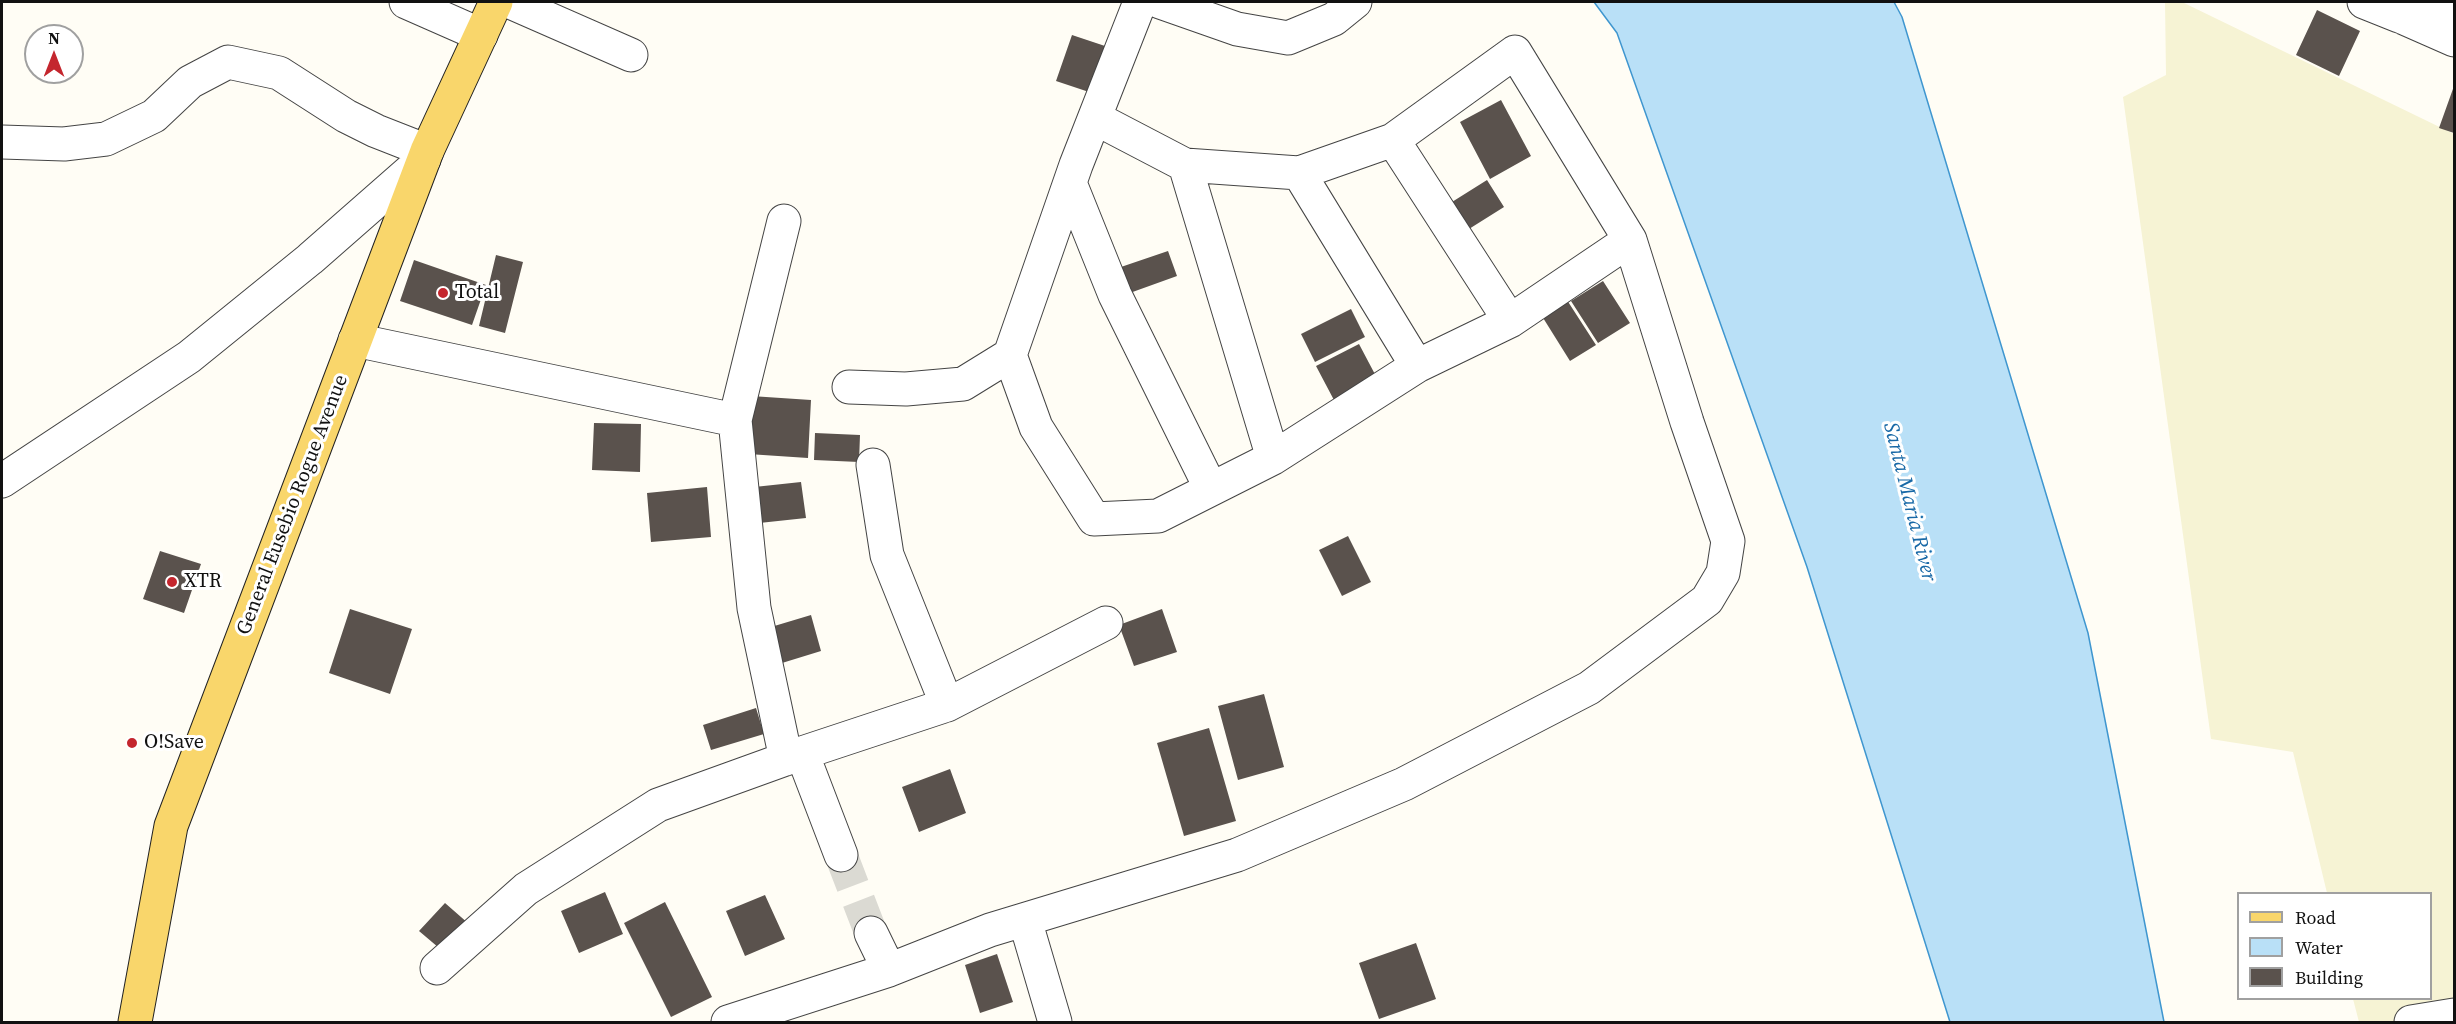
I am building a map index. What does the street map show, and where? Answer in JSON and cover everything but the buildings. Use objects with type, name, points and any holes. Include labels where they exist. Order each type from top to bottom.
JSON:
[{"type":"main road","name":"General Eusebio Rogue Avenue","points":[[135,1023],[171,826],[426,155],[496,2]]},
{"type":"street","points":[[406,2],[481,35]]},
{"type":"street","points":[[510,2],[631,55]]},
{"type":"street","points":[[1140,2],[1070,183],[1010,355],[1036,427],[1094,519],[1158,516],[1273,458],[1417,366],[1510,321],[1630,240]]},
{"type":"street","points":[[1160,2],[1237,29],[1288,38],[1334,19],[1355,2]]},
{"type":"street","points":[[2364,2],[2454,40]]},
{"type":"street","points":[[2399,16],[2454,11]]},
{"type":"street","points":[[728,1023],[889,970],[990,930],[1237,855],[1404,784],[1589,688],[1707,600],[1723,573],[1728,540],[1687,422],[1630,240],[1515,52],[1392,140],[1299,173],[1185,165],[1095,118]]},
{"type":"street","points":[[2,142],[64,144],[106,139],[154,116],[190,82],[228,62],[279,73],[346,116],[426,155],[310,258],[189,357],[2,481]]},
{"type":"street","points":[[1392,140],[1510,321]]},
{"type":"street","points":[[1185,165],[1273,458]]},
{"type":"street","points":[[1299,173],[1417,366]]},
{"type":"street","points":[[1070,183],[1115,295],[1211,489]]},
{"type":"street","points":[[784,221],[735,420],[754,608],[794,756],[842,855]]},
{"type":"street","points":[[355,340],[735,420]]},
{"type":"street","points":[[849,387],[906,389],[963,384],[1010,355]]},
{"type":"street","points":[[873,465],[887,555],[947,705]]},
{"type":"street","points":[[437,968],[526,889],[658,805],[794,756],[947,705],[1106,623]]},
{"type":"street","points":[[1024,920],[1055,1023]]},
{"type":"street","points":[[872,933],[889,970]]},
{"type":"street","points":[[2411,1023],[2454,1015]]},
{"type":"shaded area","points":[[2165,2],[2182,2],[2454,134],[2454,1022],[2359,1022],[2353,1000],[2432,1000],[2432,892],[2327,892],[2293,752],[2211,739],[2123,97],[2166,75]]},
{"type":"water","name":"Santa Maria River","points":[[1594,2],[1894,2],[1902,17],[2088,633],[2164,1022],[1950,1022],[1807,567],[1617,33]]},
{"type":"tunnel","points":[[841,855],[871,933]]},
{"type":"place","name":"Total","points":[[443,293]]},
{"type":"place","name":"XTR","points":[[172,582]]},
{"type":"place","name":"O!Save","points":[[132,743]]}]
